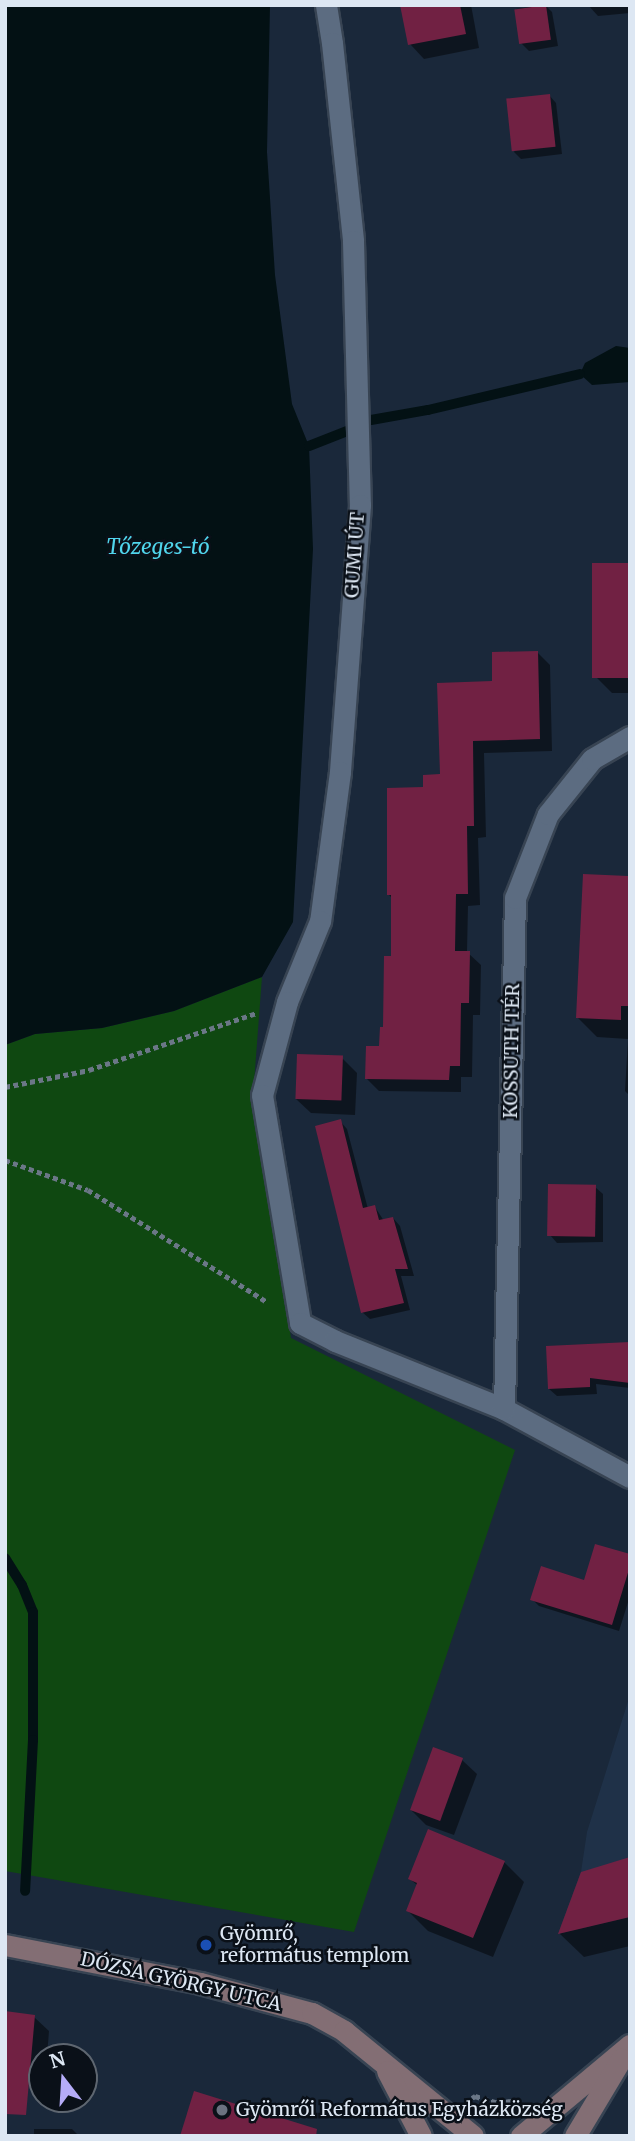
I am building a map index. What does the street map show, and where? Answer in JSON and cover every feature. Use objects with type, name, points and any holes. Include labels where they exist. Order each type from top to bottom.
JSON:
[{"type":"main road","name":"DÓZSA GYÖRGY UTCA","points":[[5,1945],[200,1983],[312,2013],[344,2031],[472,2136]]},
{"type":"main road","points":[[521,2136],[630,2045]]},
{"type":"main road","points":[[575,2136],[630,2045]]},
{"type":"main road","points":[[383,2063],[421,2136]]},
{"type":"street","name":"GUMI ÚT","points":[[300,1323],[262,1095],[287,1002],[320,921],[340,772],[360,505],[353,241],[326,5]]},
{"type":"street","name":"KOSSUTH TÉR","points":[[505,1409],[515,898],[548,814],[592,759],[630,737]]},
{"type":"street","points":[[300,1323],[335,1341],[505,1409],[630,1477]]},
{"type":"path","points":[[5,1087],[89,1070],[287,1002]]},
{"type":"path","points":[[5,1160],[88,1190],[300,1323]]},
{"type":"shaded area","points":[[630,1695],[630,1917],[558,1934],[581,1872],[587,1832]]},
{"type":"green space","points":[[262,977],[253,1096],[291,1338],[515,1450],[354,1932],[5,1871],[5,1045],[35,1034],[102,1028],[174,1011]]},
{"type":"water","name":"Tőzeges-tó","points":[[5,5],[270,5],[267,152],[275,275],[292,404],[309,446],[313,549],[293,922],[262,977],[174,1011],[102,1028],[35,1034],[5,1045]]},
{"type":"water","points":[[616,346],[630,348],[630,382],[592,385],[580,374],[585,363]]},
{"type":"building","points":[[400,5],[460,5],[466,34],[408,45]]},
{"type":"building","points":[[546,5],[551,40],[519,44],[514,9]]},
{"type":"building","points":[[550,94],[556,147],[512,151],[506,99]]},
{"type":"building","points":[[592,563],[630,563],[630,678],[592,678]]},
{"type":"building","points":[[538,651],[540,739],[473,741],[474,826],[467,826],[468,894],[456,894],[455,951],[470,951],[469,1003],[461,1003],[460,1066],[450,1066],[449,1080],[365,1079],[366,1046],[379,1046],[380,1027],[383,1027],[384,956],[391,956],[391,895],[387,895],[387,788],[423,787],[423,775],[440,774],[437,683],[492,681],[492,652]]},
{"type":"building","points":[[583,874],[628,876],[630,1006],[621,1006],[621,1020],[576,1018]]},
{"type":"building","points":[[297,1054],[343,1056],[341,1101],[295,1099]]},
{"type":"building","points":[[341,1119],[363,1208],[375,1205],[379,1220],[393,1217],[408,1269],[395,1269],[404,1303],[361,1313],[315,1126]]},
{"type":"building","points":[[548,1184],[596,1185],[595,1237],[547,1236]]},
{"type":"building","points":[[630,1342],[630,1383],[590,1378],[590,1387],[548,1389],[546,1346]]},
{"type":"building","points":[[595,1544],[630,1554],[630,1566],[612,1625],[530,1600],[541,1566],[584,1580]]},
{"type":"building","points":[[433,1747],[463,1758],[440,1821],[410,1810]]},
{"type":"building","points":[[428,1829],[505,1861],[473,1938],[406,1911],[417,1883],[408,1879]]},
{"type":"building","points":[[630,1857],[630,1917],[558,1934],[581,1872]]},
{"type":"building","points":[[5,2011],[35,2015],[32,2043],[28,2043],[26,2115],[5,2114]]},
{"type":"building","name":"Gyömrői Református Egyházközség","points":[[194,2091],[317,2129],[316,2136],[180,2136]]},
{"type":"waterway","points":[[371,420],[428,410],[580,374]]},
{"type":"waterway","points":[[309,446],[347,431]]},
{"type":"waterway","points":[[5,1558],[22,1585],[33,1612],[33,1740],[25,1891]]},
{"type":"place","name":"Gyömrő, református templom","points":[[206,1945]]},
{"type":"place","name":"Gyömrői Református Egyházközség","points":[[222,2110]]}]
